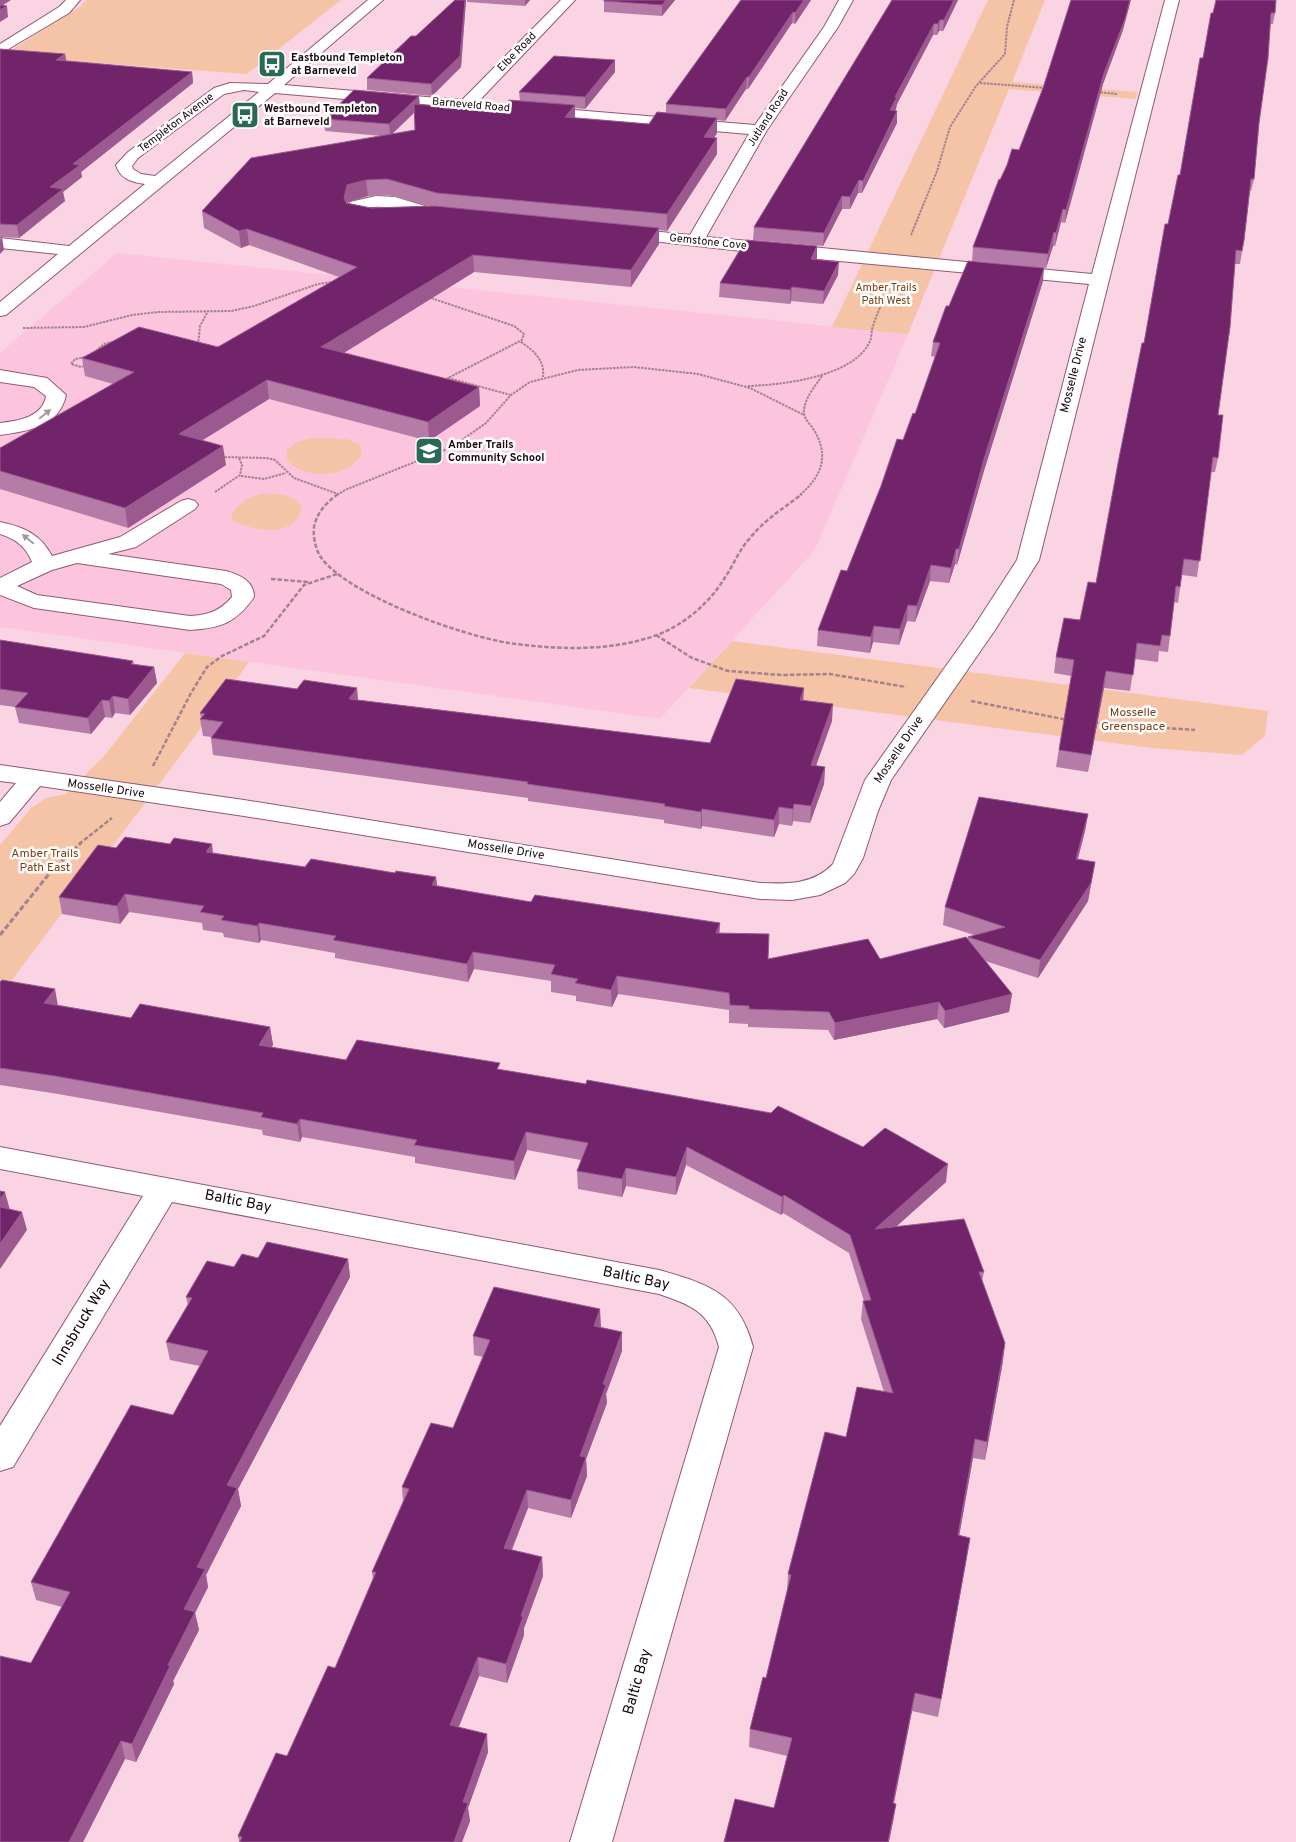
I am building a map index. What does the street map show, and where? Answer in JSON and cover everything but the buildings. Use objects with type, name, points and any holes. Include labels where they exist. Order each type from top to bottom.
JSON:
[{"type":"street","points":[[0,50],[64,10],[72,0]]},
{"type":"street","points":[[0,311],[272,88],[376,0]]},
{"type":"street","name":"Elbe Road","points":[[467,104],[568,0]]},
{"type":"street","name":"Jutland Road","points":[[696,240],[759,130],[831,27],[846,0]]},
{"type":"street","name":"Mosselle Drive","points":[[0,773],[244,808],[760,891],[792,892],[825,884],[836,877],[850,858],[865,811],[878,780],[984,630],[1028,560],[1172,0]]},
{"type":"street","name":"Templeton Avenue","points":[[158,182],[128,174],[124,170],[124,165],[133,155],[219,91],[230,87],[244,86],[272,88]]},
{"type":"street","name":"Barneveld Road","points":[[272,88],[759,130]]},
{"type":"street","points":[[436,216],[455,218]]},
{"type":"street","name":"Gemstone Cove","points":[[610,232],[1100,280]]},
{"type":"street","points":[[0,243],[73,251]]},
{"type":"street","points":[[0,376],[40,382],[56,394],[54,406],[40,418],[20,426],[0,429]]},
{"type":"street","points":[[0,586],[44,565],[128,542],[148,532],[188,505]]},
{"type":"street","points":[[0,528],[20,532],[34,542],[44,565]]},
{"type":"street","points":[[0,586],[16,595],[34,601],[190,623],[214,621],[228,615],[243,598],[242,588],[239,583],[226,578],[76,556]]},
{"type":"street","points":[[0,818],[34,778]]},
{"type":"street","name":"Baltic Bay","points":[[0,1158],[659,1282],[688,1291],[714,1305],[730,1324],[736,1347],[734,1356],[591,1842]]},
{"type":"street","name":"Innsbruck Way","points":[[0,1457],[164,1188]]},
{"type":"path","points":[[743,386],[788,384],[822,376],[845,364],[869,344],[872,338],[872,327],[937,171],[950,127],[980,82],[1005,54],[1007,27],[1014,0]]},
{"type":"path","points":[[980,82],[1048,88]]},
{"type":"path","points":[[1098,92],[1147,96]]},
{"type":"path","points":[[16,326],[70,328],[97,324],[143,313],[207,312],[243,309],[318,284],[335,282]]},
{"type":"path","points":[[423,295],[514,326],[524,334],[522,340],[448,378],[512,395]]},
{"type":"path","points":[[201,350],[198,334],[207,312]]},
{"type":"path","points":[[89,358],[94,361],[89,366],[78,367],[71,364],[75,359],[89,358],[104,344],[117,340]]},
{"type":"path","points":[[522,340],[543,363],[543,378]]},
{"type":"path","points":[[655,368],[698,374],[743,386],[780,401],[804,415],[815,432],[822,451],[821,468],[817,477],[804,491],[755,531],[742,548],[725,580],[711,598],[693,613],[656,635],[628,642],[576,648],[544,647],[490,640],[455,630],[379,597],[338,574],[321,557],[316,548],[313,529],[318,514],[338,494],[452,447],[486,423],[512,395],[530,382],[543,378],[596,369],[655,368]]},
{"type":"path","points":[[804,415],[804,407],[822,376]]},
{"type":"path","points":[[213,456],[268,458],[275,460],[286,473],[309,486],[338,494]]},
{"type":"path","points":[[188,505],[201,502],[241,476],[243,469],[239,458]]},
{"type":"path","points":[[241,476],[262,480],[274,479],[286,473]]},
{"type":"path","points":[[0,935],[53,869],[67,854],[109,822],[132,793],[165,748],[190,696],[210,665],[216,659],[256,642],[264,636],[304,585],[338,574]]},
{"type":"shaded area","name":"Amber Trails Community School","points":[[117,253],[908,334],[815,550],[660,719],[0,627],[0,353]]},
{"type":"green space","points":[[86,0],[341,0],[247,74],[2,56],[81,6]]},
{"type":"green space","name":"Amber Trails Path West","points":[[988,0],[1045,0],[1012,82],[1137,92],[1136,99],[1009,89],[908,334],[832,327]]},
{"type":"green space","points":[[312,438],[347,439],[359,444],[362,452],[357,461],[348,468],[338,472],[314,474],[303,471],[293,466],[286,459],[287,449],[297,442]]},
{"type":"green space","points":[[263,494],[279,494],[295,499],[302,507],[298,517],[292,524],[273,530],[252,528],[233,521],[231,517],[233,512],[240,504]]},
{"type":"green space","name":"Mosselle Greenspace","points":[[732,641],[1268,711],[1265,736],[1242,755],[1152,748],[689,688]]},
{"type":"green space","name":"Amber Trails Path East","points":[[185,653],[249,662],[0,996],[0,845],[31,808],[46,798],[66,794],[105,755]]},
{"type":"place","name":"Eastbound Templeton at Barneveld","points":[[272,64]]},
{"type":"place","name":"Westbound Templeton at Barneveld","points":[[245,115]]},
{"type":"place","name":"Amber Trails Community School","points":[[429,451]]}]
